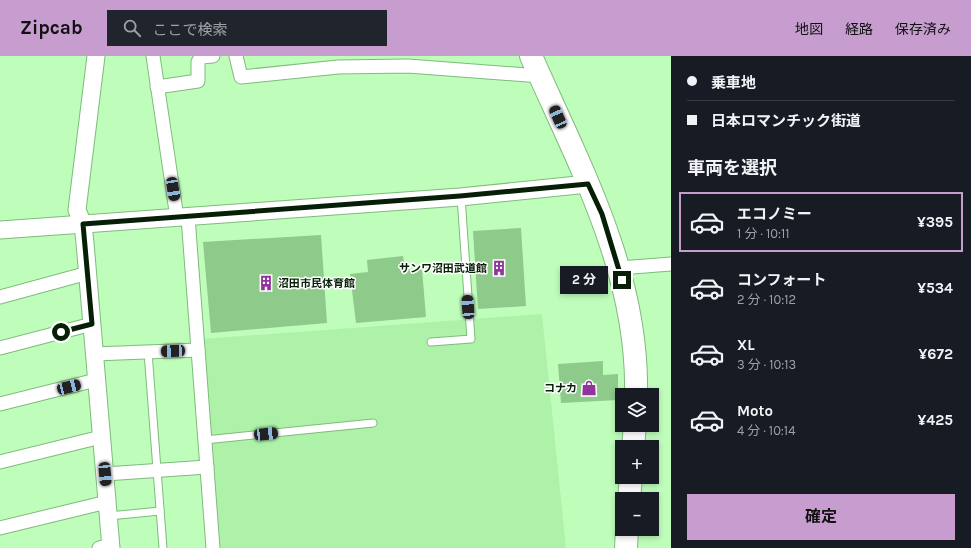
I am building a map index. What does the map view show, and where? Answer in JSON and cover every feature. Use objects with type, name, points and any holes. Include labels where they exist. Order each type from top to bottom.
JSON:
[{"type":"highway","points":[[531,56],[602,214],[620,268],[637,365],[636,388]]},
{"type":"highway","points":[[626,548],[627,536]]},
{"type":"street","points":[[96,56],[77,210],[83,224],[88,273],[108,509],[107,547]]},
{"type":"street","points":[[153,56],[157,87],[182,217],[198,350],[213,548]]},
{"type":"street","points":[[157,87],[198,81],[198,62],[201,57],[213,56]]},
{"type":"street","points":[[236,56],[241,77],[338,67],[408,66],[540,76]]},
{"type":"street","points":[[0,230],[460,196],[588,184]]},
{"type":"street","points":[[620,268],[671,264]]},
{"type":"street","points":[[0,297],[88,273]]},
{"type":"street","points":[[0,348],[92,324]]},
{"type":"street","points":[[94,354],[198,350]]},
{"type":"street","points":[[0,404],[96,380]]},
{"type":"street","points":[[0,462],[101,437]]},
{"type":"street","points":[[105,474],[206,467]]},
{"type":"street","points":[[0,528],[108,509]]},
{"type":"lane","points":[[431,342],[471,339],[460,196]]},
{"type":"lane","points":[[148,352],[163,548]]},
{"type":"lane","points":[[205,440],[373,423]]},
{"type":"lane","points":[[108,509],[160,511]]},
{"type":"shaded area","points":[[542,314],[566,548],[218,548],[202,339]]},
{"type":"building","name":"サンワ沼田武道館","points":[[521,228],[526,306],[478,309],[473,231]]},
{"type":"building","name":"沼田市民体育館","points":[[321,235],[327,323],[211,333],[203,242]]},
{"type":"building","points":[[403,256],[405,270],[422,269],[426,317],[356,323],[350,274],[368,272],[367,260]]},
{"type":"building","name":"コナカ","points":[[603,361],[603,375],[618,374],[618,388],[615,388],[615,400],[561,403],[558,364]]},
{"type":"place","name":"サンワ沼田武道館","points":[[499,268]]},
{"type":"place","name":"沼田市民体育館","points":[[266,283]]},
{"type":"place","name":"コナカ","points":[[589,388]]},
{"type":"route","points":[[61,332],[92,324],[83,224],[460,196],[588,184],[602,214],[620,268],[622,280]]}]
